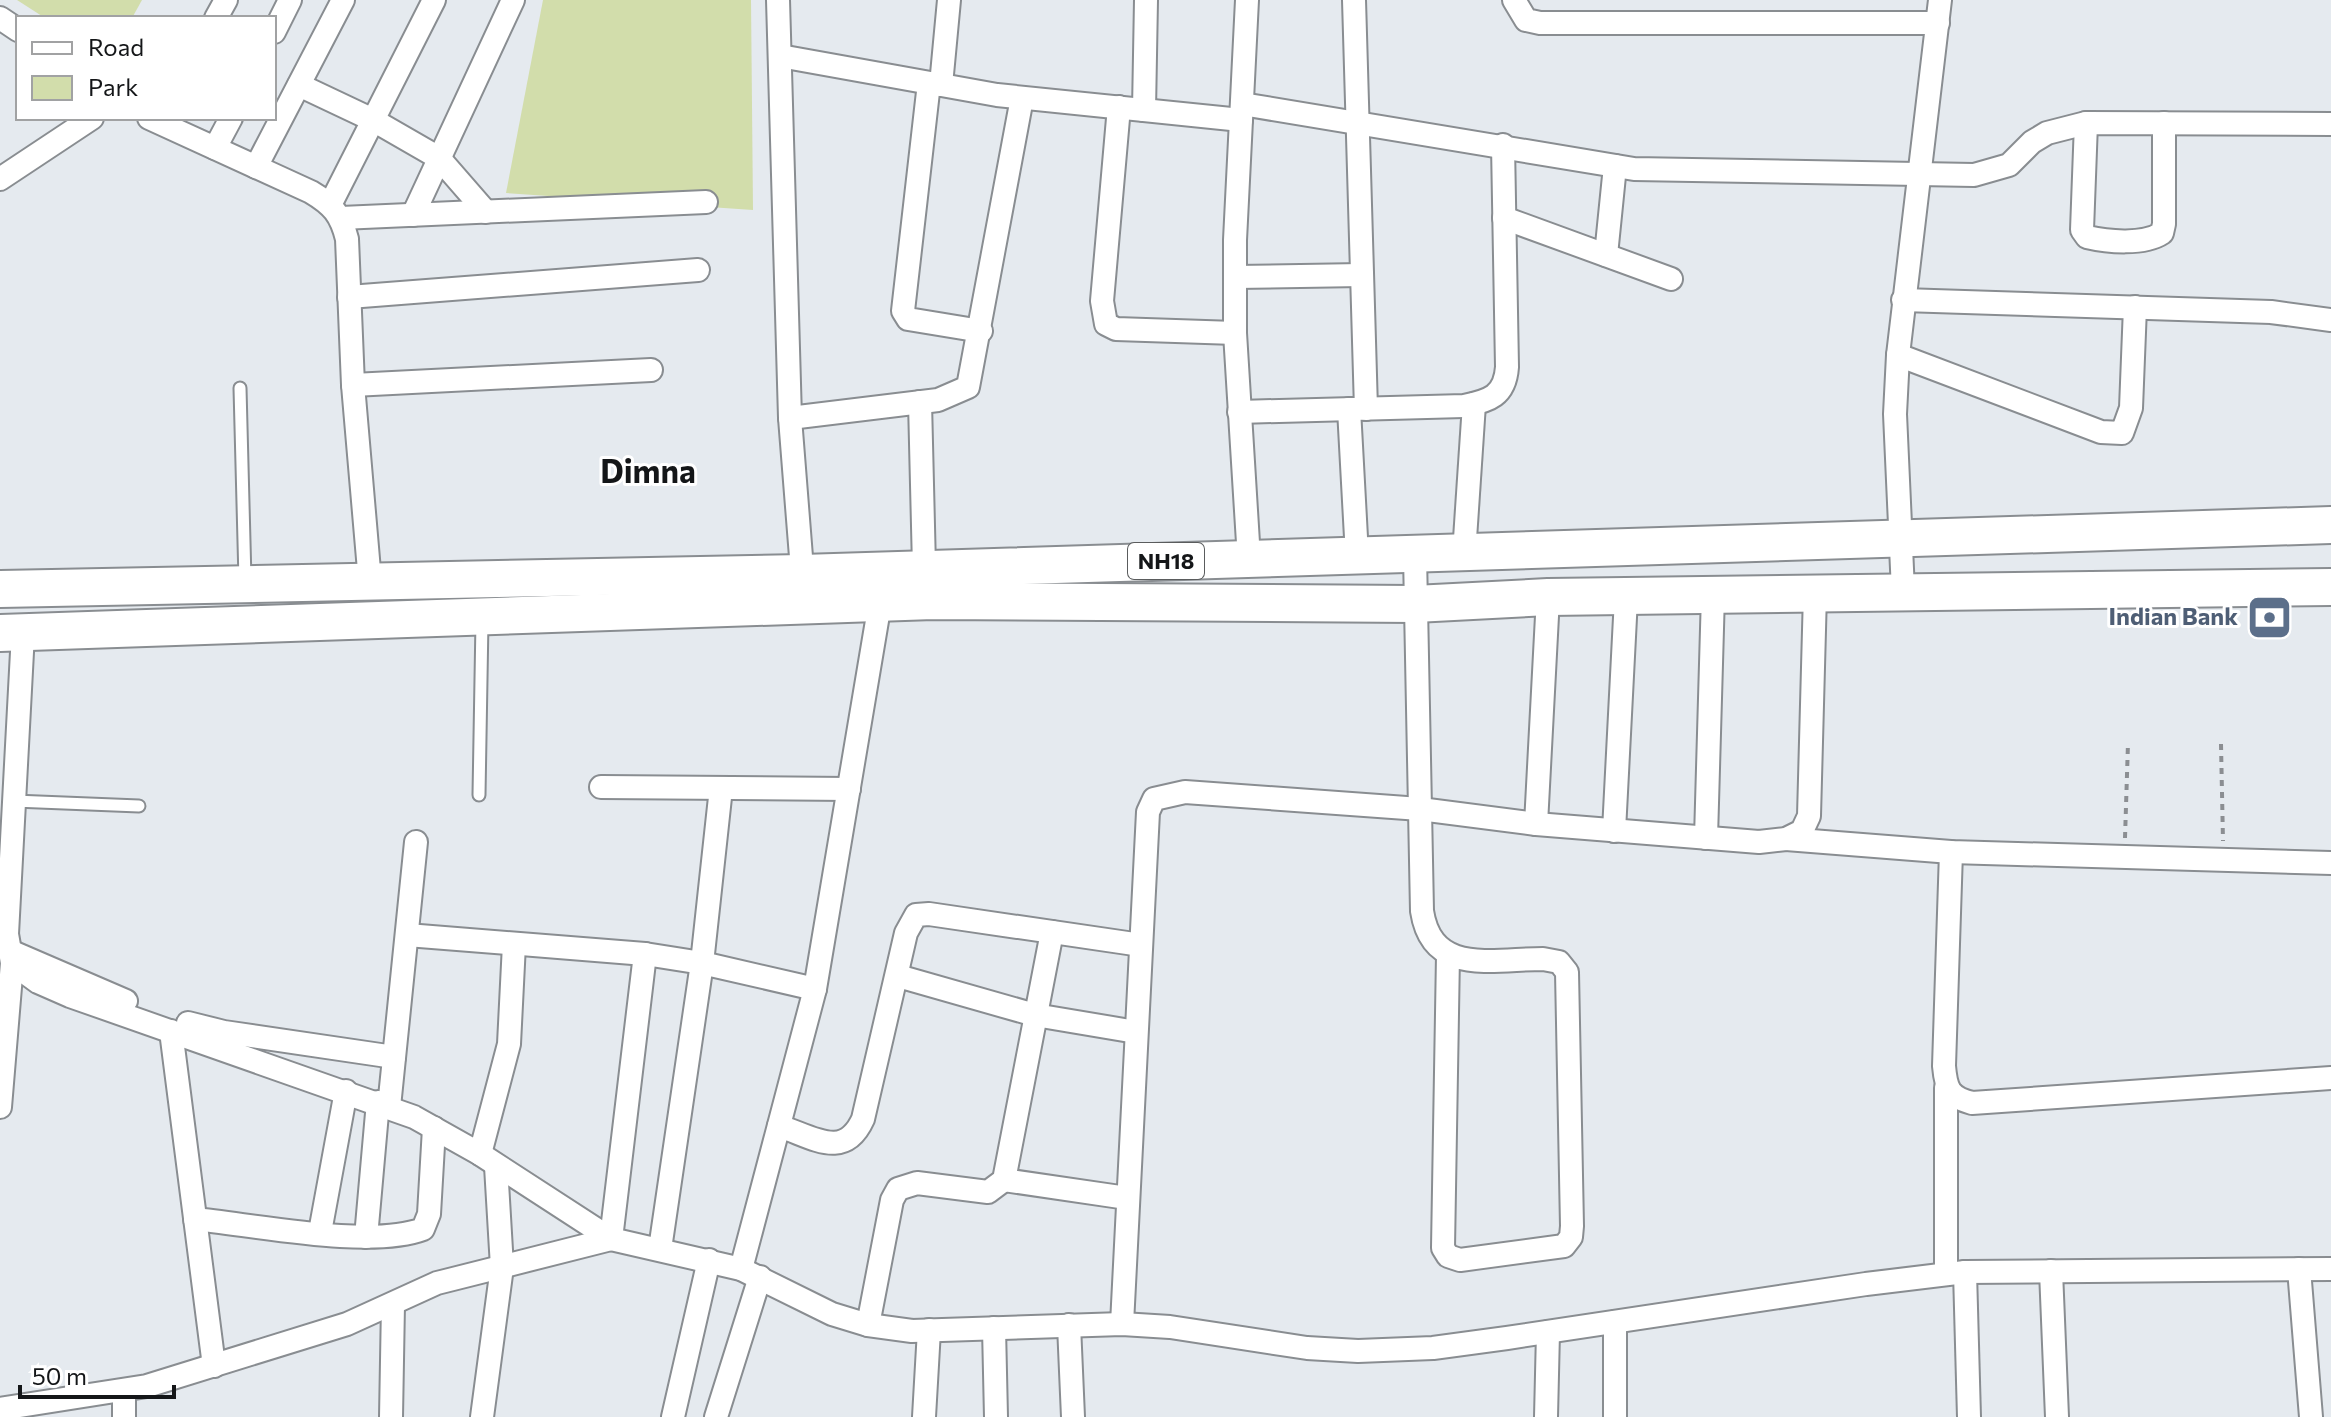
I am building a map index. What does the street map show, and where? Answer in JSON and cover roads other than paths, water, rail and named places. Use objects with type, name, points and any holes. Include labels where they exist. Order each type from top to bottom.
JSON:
[{"type":"highway","name":"NH18","points":[[12,633],[482,616],[803,588],[924,567],[1464,554],[2331,525]]},
{"type":"highway","name":"NH18","points":[[0,589],[370,582],[803,588],[880,603],[1415,604],[1548,597],[2331,587]]},
{"type":"street","points":[[276,28],[290,0]]},
{"type":"street","points":[[256,167],[343,0]]},
{"type":"street","points":[[370,582],[353,385],[347,239],[336,211],[373,120],[434,0]]},
{"type":"street","points":[[413,215],[513,0]]},
{"type":"street","points":[[778,0],[790,418],[803,588]]},
{"type":"street","points":[[949,0],[903,311],[908,319],[920,323],[981,331]]},
{"type":"street","points":[[1144,110],[1146,0]]},
{"type":"street","points":[[1247,0],[1235,333],[1249,559]]},
{"type":"street","points":[[1354,0],[1362,275],[1357,556]]},
{"type":"street","points":[[1514,0],[1526,20],[1540,23],[1939,11],[1898,355],[1895,414],[1903,591]]},
{"type":"street","points":[[780,56],[1022,98],[1144,110],[1241,112],[1356,120],[1615,166],[1992,172],[2009,165],[2032,142],[2047,133],[2086,123],[2331,124]]},
{"type":"street","points":[[299,85],[373,120],[439,158],[486,212]]},
{"type":"street","points":[[790,418],[920,402],[955,395],[968,387],[981,331],[1022,98]]},
{"type":"street","points":[[1119,107],[1102,301],[1106,324],[1116,329],[1235,333]]},
{"type":"street","points":[[0,179],[89,120]]},
{"type":"street","points":[[158,120],[256,167],[336,211],[413,215],[706,202]]},
{"type":"street","points":[[215,148],[230,120]]},
{"type":"street","points":[[2086,123],[2082,230],[2087,237],[2096,239],[2145,240],[2162,233],[2164,224],[2164,123]]},
{"type":"street","points":[[1239,412],[1474,404],[1499,394],[1506,381],[1503,145]]},
{"type":"street","points":[[1606,255],[1615,166]]},
{"type":"street","points":[[1504,218],[1671,279]]},
{"type":"street","points":[[349,297],[698,270]]},
{"type":"street","points":[[1235,277],[1362,275]]},
{"type":"street","points":[[1903,300],[2271,312],[2331,320]]},
{"type":"street","points":[[1898,355],[2101,432],[2122,433],[2131,408],[2135,307]]},
{"type":"street","points":[[353,385],[651,370]]},
{"type":"street","points":[[920,402],[924,567]]},
{"type":"street","points":[[1464,554],[1474,404]]},
{"type":"street","points":[[1415,555],[1425,932],[1434,945],[1448,955],[1543,959],[1559,962],[1567,972],[1572,1226],[1571,1237],[1564,1246],[1460,1260],[1448,1256],[1443,1248],[1448,955]]},
{"type":"street","points":[[1786,839],[1802,831],[1809,816],[1815,593]]},
{"type":"street","points":[[1706,838],[1713,594]]},
{"type":"street","points":[[1536,824],[1548,597]]},
{"type":"street","points":[[1614,831],[1626,598]]},
{"type":"street","points":[[716,1417],[750,1273],[779,1126],[815,989],[880,603]]},
{"type":"street","points":[[0,1107],[11,956],[7,934],[14,801],[12,633]]},
{"type":"street","points":[[601,787],[849,789]]},
{"type":"street","points":[[660,1249],[702,963],[721,788]]},
{"type":"street","points":[[1122,1324],[1148,812],[1154,799],[1185,792],[1420,809],[1536,824],[1759,842],[1786,839],[1951,852],[2331,863]]},
{"type":"street","points":[[366,1237],[384,1105],[394,1057],[416,842]]},
{"type":"street","points":[[1951,852],[1946,1088],[1955,1273],[1969,1417]]},
{"type":"street","points":[[779,1126],[835,1144],[845,1143],[855,1136],[863,1119],[906,933],[916,915],[929,914],[1141,945]]},
{"type":"street","points":[[868,1325],[892,1200],[898,1189],[917,1183],[988,1192],[1004,1180],[1052,932]]},
{"type":"street","points":[[407,935],[645,954],[702,963],[815,989]]},
{"type":"street","points":[[482,1417],[502,1267],[488,1160],[509,1044],[514,944]]},
{"type":"street","points":[[611,1239],[645,954]]},
{"type":"street","points":[[11,956],[38,982],[70,996],[346,1091],[434,1128],[611,1239],[709,1260],[750,1273],[832,1314],[868,1325],[929,1330],[1122,1324],[1170,1327],[1293,1347],[1358,1351],[1433,1348],[1955,1273],[2331,1269]]},
{"type":"street","points":[[11,956],[181,1021],[224,1032],[394,1057]]},
{"type":"street","points":[[898,976],[1035,1015],[1136,1032]]},
{"type":"street","points":[[171,1031],[214,1366]]},
{"type":"street","points":[[1946,1088],[1956,1099],[1972,1103],[2331,1078]]},
{"type":"street","points":[[320,1232],[346,1091]]},
{"type":"street","points":[[195,1219],[366,1237],[406,1235],[423,1229],[429,1214],[434,1128]]},
{"type":"street","points":[[1004,1180],[1127,1198]]},
{"type":"street","points":[[0,1409],[124,1391],[214,1366],[335,1329],[437,1283],[611,1239]]},
{"type":"street","points":[[673,1417],[709,1260]]},
{"type":"street","points":[[2299,1269],[2311,1417]]},
{"type":"street","points":[[2051,1271],[2057,1417]]},
{"type":"street","points":[[391,1417],[393,1304]]},
{"type":"street","points":[[1615,1322],[1615,1417]]},
{"type":"street","points":[[1069,1325],[1073,1417]]},
{"type":"street","points":[[994,1328],[996,1417]]},
{"type":"street","points":[[924,1417],[929,1330]]},
{"type":"street","points":[[1546,1417],[1548,1332]]},
{"type":"street","points":[[124,1391],[124,1417]]},
{"type":"lane","points":[[240,388],[245,585]]},
{"type":"lane","points":[[479,795],[482,616]]},
{"type":"lane","points":[[14,801],[139,806]]},
{"type":"place","name":"Indian Bank","points":[[2269,617]]},
{"type":"district","name":"Dimna","points":[[648,472]]}]
